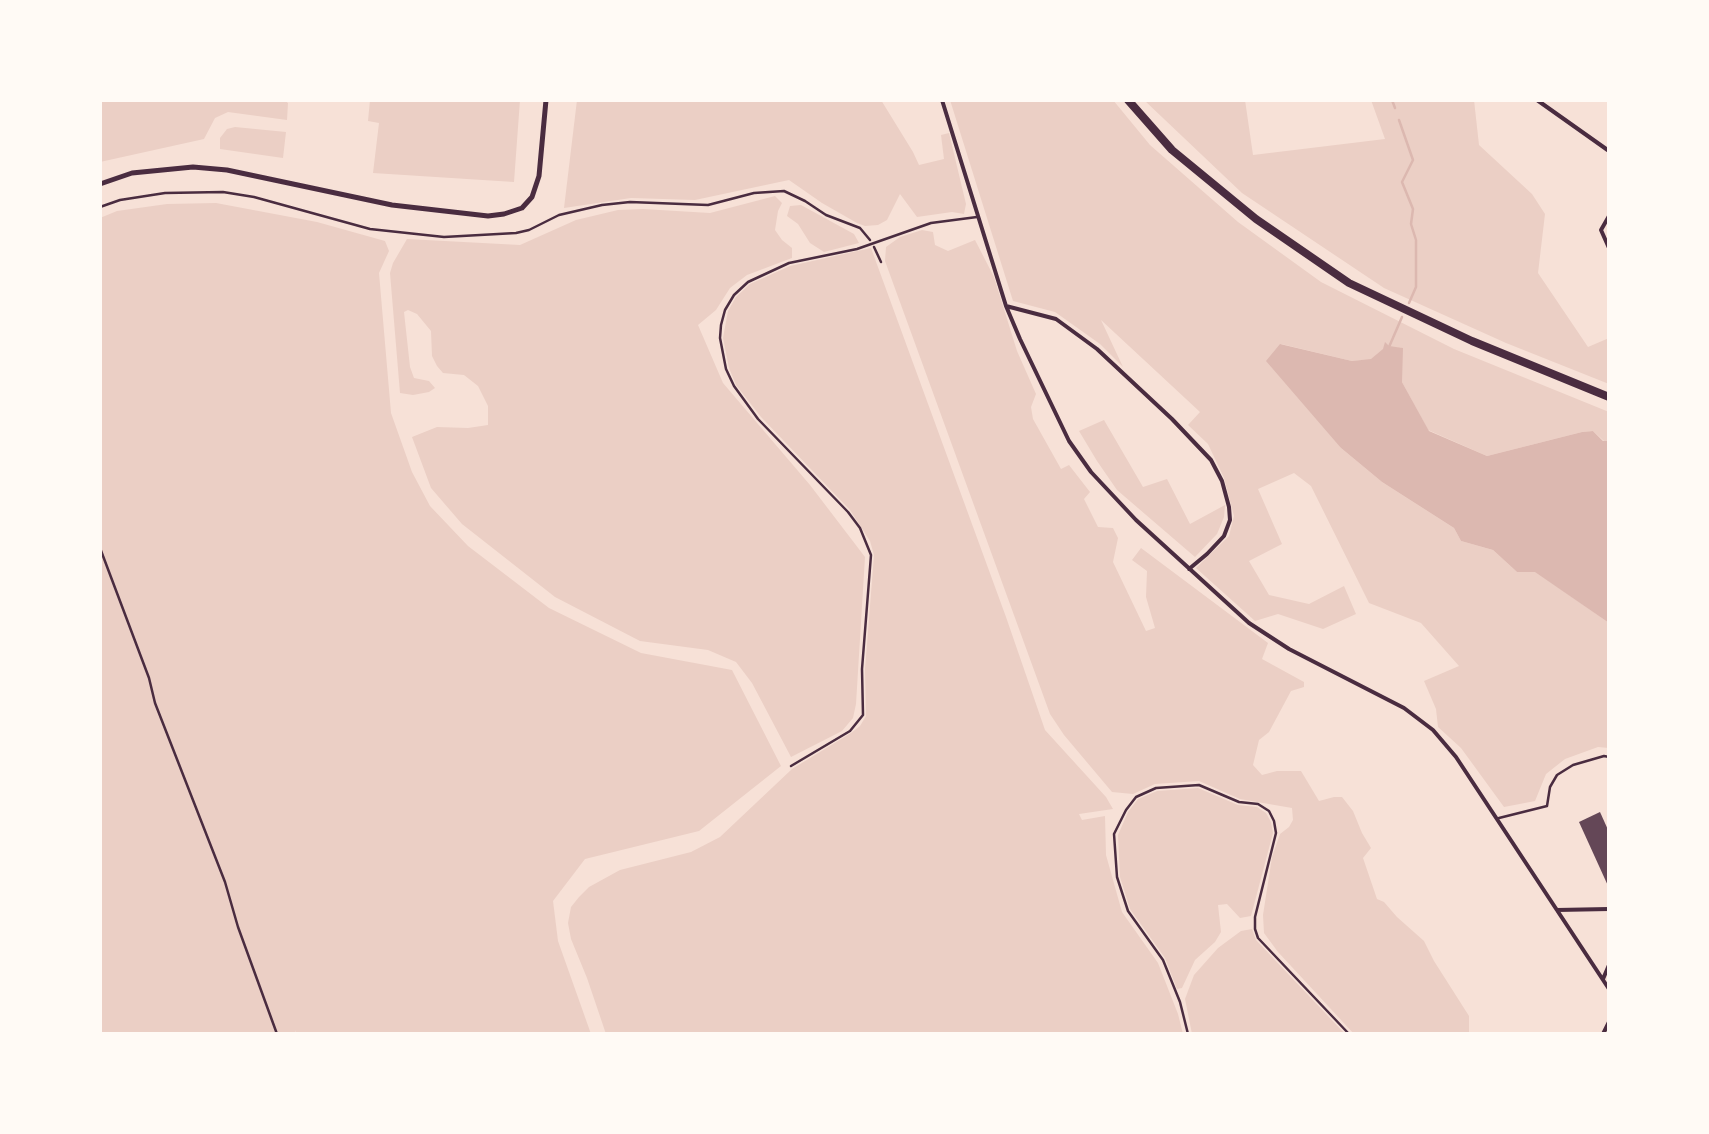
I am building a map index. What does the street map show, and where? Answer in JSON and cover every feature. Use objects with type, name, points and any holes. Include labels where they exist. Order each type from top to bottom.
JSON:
[{"type":"highway","points":[[1128,100],[1172,150],[1256,219],[1349,283],[1441,328],[1609,397]]},
{"type":"street","points":[[100,184],[132,173],[194,167],[226,170],[392,205],[488,216],[504,214],[522,208],[532,196],[539,176],[546,100]]},
{"type":"street","points":[[942,100],[1006,306],[1070,441],[1090,472],[1136,520],[1249,623],[1290,649],[1404,708],[1432,730],[1498,818],[1609,989]]},
{"type":"street","points":[[1537,100],[1609,152]]},
{"type":"street","points":[[1609,216],[1601,230],[1609,248]]},
{"type":"street","points":[[1006,306],[1056,319],[1098,349],[1210,460],[1222,482],[1230,520],[1224,536],[1189,569]]},
{"type":"street","points":[[1556,910],[1609,910]]},
{"type":"street","points":[[1603,980],[1609,965]]},
{"type":"street","points":[[1603,1034],[1609,1022]]},
{"type":"lane","points":[[791,766],[850,730],[862,715],[871,555],[860,528],[848,512],[758,419],[734,386],[721,352],[720,325],[725,310],[748,282],[789,263],[872,244],[932,223],[978,216]]},
{"type":"lane","points":[[1498,818],[1546,806],[1557,775],[1574,765],[1609,757]]},
{"type":"path","points":[[100,207],[165,193],[223,192],[370,229],[444,237],[516,233],[559,215],[602,204],[708,204],[784,191],[826,215],[860,228],[869,236],[881,262]]},
{"type":"path","points":[[100,548],[225,882],[277,1034]]},
{"type":"path","points":[[1188,1034],[1180,1002],[1162,960],[1128,911],[1117,877],[1114,834],[1136,796],[1156,788],[1198,785],[1239,802],[1258,804],[1268,811],[1276,833],[1254,916],[1258,938],[1349,1034]]},
{"type":"shaded area","points":[[100,100],[284,100],[288,103],[287,120],[228,112],[215,118],[204,139],[100,162]]},
{"type":"shaded area","points":[[370,100],[520,100],[514,182],[373,173],[379,123],[368,121]]},
{"type":"shaded area","points":[[577,100],[881,100],[919,165],[944,159],[941,135],[949,133],[966,204],[964,214],[917,217],[900,194],[887,220],[865,226],[789,180],[695,200],[631,198],[564,208]]},
{"type":"shaded area","points":[[950,100],[1113,100],[1150,145],[1238,222],[1321,282],[1454,349],[1609,412],[1609,441],[1593,431],[1582,432],[1487,456],[1428,430],[1402,382],[1402,348],[1389,347],[1371,360],[1352,361],[1281,344],[1341,448],[1382,482],[1454,528],[1461,541],[1493,550],[1517,572],[1535,571],[1609,623],[1609,748],[1598,747],[1565,759],[1546,774],[1535,801],[1504,807],[1461,748],[1438,727],[1436,709],[1424,681],[1459,666],[1421,623],[1369,603],[1311,486],[1294,473],[1258,489],[1282,544],[1249,561],[1269,595],[1309,604],[1344,586],[1356,614],[1323,629],[1278,614],[1255,621],[1196,568],[1229,536],[1234,516],[1224,478],[1208,444],[1188,425],[1200,412],[1101,320],[1123,367],[1100,344],[1055,312],[1013,301]]},
{"type":"shaded area","points":[[1144,100],[1245,100],[1253,155],[1385,139],[1371,100],[1474,100],[1479,145],[1532,194],[1545,214],[1538,273],[1588,347],[1609,338],[1609,384],[1384,288],[1242,193]]},
{"type":"shaded area","points":[[227,129],[286,132],[283,158],[220,149],[220,138]]},
{"type":"shaded area","points":[[775,196],[782,203],[775,230],[792,248],[792,258],[747,275],[730,288],[716,310],[698,325],[723,383],[865,557],[853,718],[842,731],[791,757],[752,683],[736,662],[708,650],[640,641],[555,597],[462,524],[431,488],[412,437],[437,427],[488,425],[488,406],[478,386],[464,375],[443,373],[437,366],[432,356],[431,331],[417,314],[408,310],[404,312],[410,367],[414,378],[429,381],[435,388],[413,395],[400,393],[390,273],[407,239],[520,245],[576,220],[618,210],[710,213]]},
{"type":"shaded area","points":[[216,203],[317,222],[385,241],[389,251],[379,273],[391,413],[412,472],[430,506],[468,546],[549,608],[641,653],[732,670],[781,766],[699,831],[585,859],[553,901],[558,941],[591,1034],[297,1034],[295,1030],[296,1034],[100,1034],[100,218],[117,211],[167,204]]},
{"type":"shaded area","points":[[801,205],[854,234],[859,243],[824,252],[810,243],[798,224],[787,216],[790,206]]},
{"type":"shaded area","points":[[922,230],[933,232],[935,245],[948,251],[975,240],[994,277],[1017,351],[1036,394],[1031,407],[1033,419],[1061,469],[1069,465],[1090,492],[1084,499],[1098,527],[1113,528],[1118,538],[1113,562],[1146,631],[1155,628],[1146,597],[1147,571],[1132,560],[1141,548],[1268,643],[1262,659],[1304,682],[1304,687],[1291,691],[1269,732],[1259,740],[1253,765],[1262,775],[1301,771],[1319,801],[1342,797],[1371,848],[1363,858],[1377,899],[1424,941],[1469,1016],[1469,1034],[1354,1034],[1278,952],[1264,933],[1263,915],[1272,857],[1280,834],[1293,820],[1292,808],[1240,799],[1199,781],[1155,784],[1133,794],[1112,792],[1064,735],[1050,714],[885,261],[886,247],[900,237]]},
{"type":"shaded area","points":[[871,248],[1045,730],[1113,809],[1079,814],[1082,820],[1105,816],[1106,855],[1122,912],[1158,963],[1183,1034],[606,1034],[571,939],[571,907],[579,897],[620,870],[691,852],[720,837],[792,769],[851,733],[866,716],[865,669],[874,555],[870,541],[850,510],[761,417],[736,385],[723,338],[728,311],[750,284],[790,266]]},
{"type":"shaded area","points":[[1385,342],[1403,348],[1402,382],[1429,431],[1487,456],[1582,432],[1593,431],[1603,441],[1609,441],[1609,623],[1535,572],[1517,572],[1493,550],[1461,541],[1454,528],[1382,482],[1341,448],[1266,361],[1280,344],[1352,361],[1371,359]]},
{"type":"shaded area","points":[[1104,420],[1143,487],[1167,479],[1190,524],[1225,505],[1217,534],[1195,557],[1117,490],[1097,461],[1079,431]]},
{"type":"shaded area","points":[[1198,788],[1238,805],[1257,807],[1266,813],[1273,833],[1251,916],[1240,918],[1227,904],[1218,905],[1221,932],[1195,960],[1182,988],[1177,989],[1165,958],[1130,909],[1120,877],[1118,835],[1138,799],[1157,791]]},
{"type":"shaded area","points":[[1252,929],[1256,940],[1345,1034],[1192,1034],[1185,999],[1194,975],[1218,948],[1241,931]]},
{"type":"building","points":[[1600,812],[1609,832],[1609,888],[1579,822]]},
{"type":"waterway","points":[[1392,100],[1395,108]]},
{"type":"waterway","points":[[1399,120],[1413,160],[1402,182],[1413,209],[1411,224],[1416,240],[1416,287],[1409,303]]},
{"type":"waterway","points":[[1389,347],[1402,317]]}]
